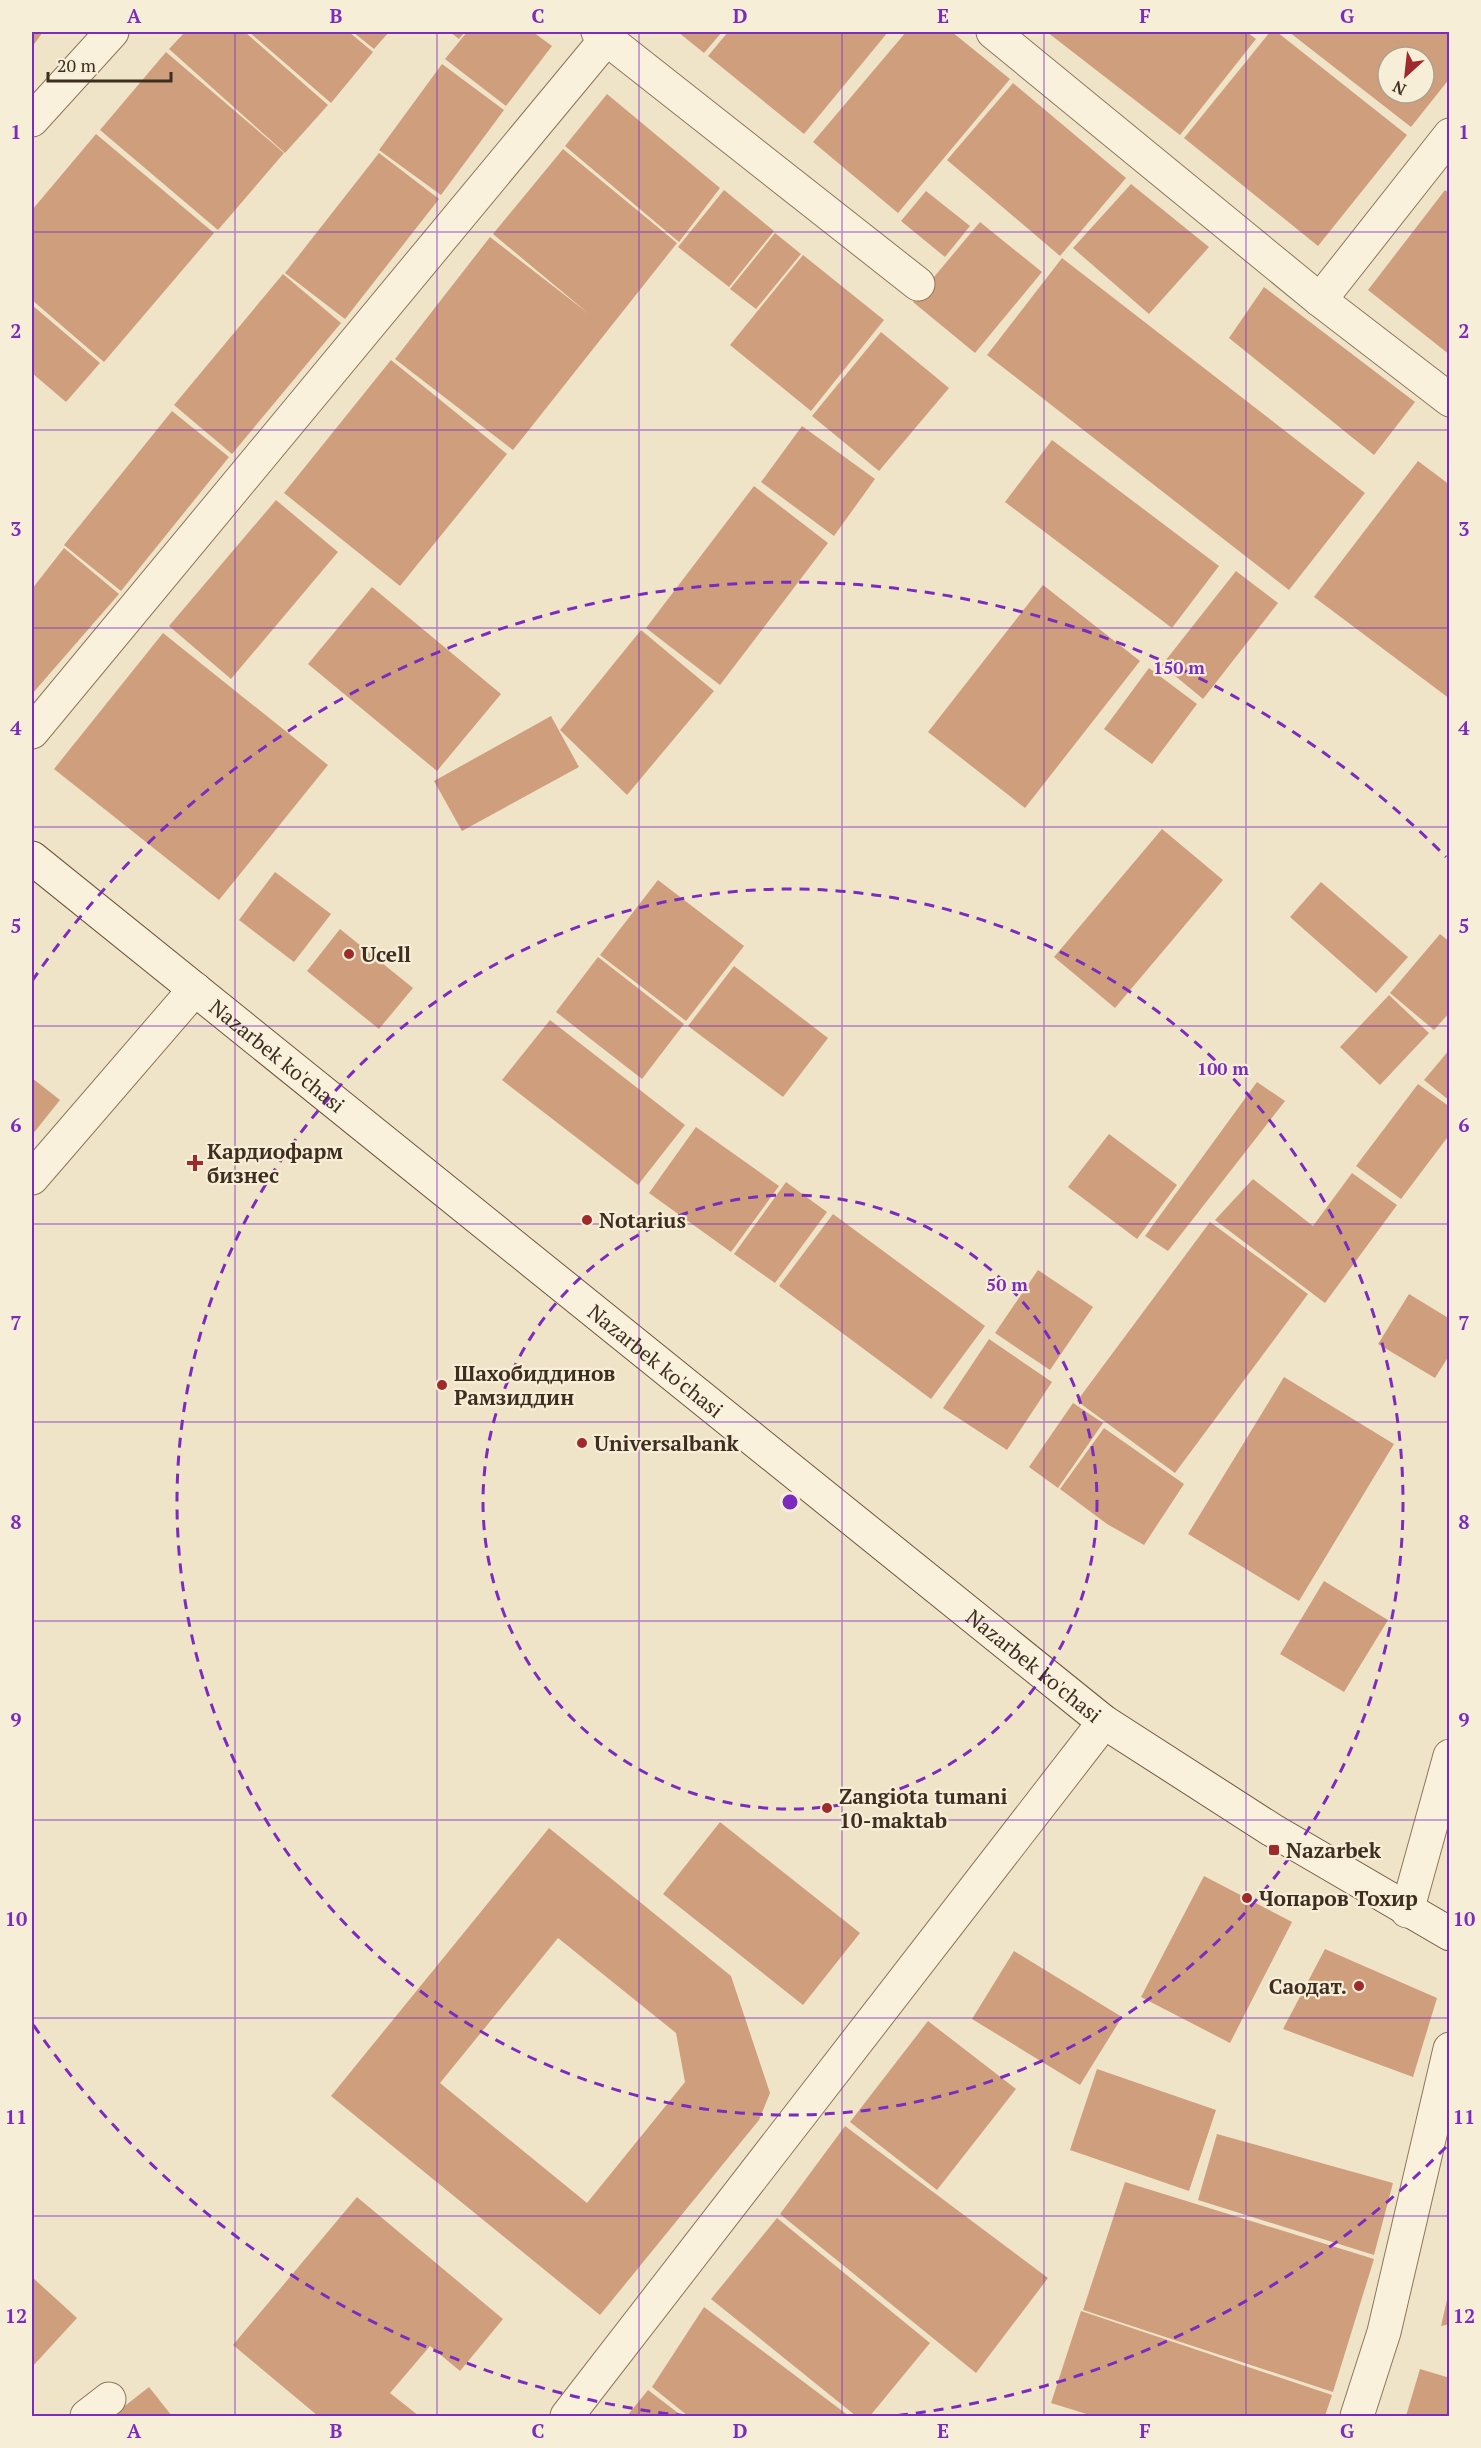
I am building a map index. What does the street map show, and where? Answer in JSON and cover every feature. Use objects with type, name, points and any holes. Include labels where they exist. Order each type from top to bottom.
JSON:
[{"type":"street","points":[[32,120],[112,32]]},
{"type":"street","points":[[993,32],[1320,300],[1449,400]]},
{"type":"street","points":[[32,732],[603,35],[918,284]]},
{"type":"street","points":[[1320,300],[1449,135]]},
{"type":"street","name":"Nazarbek ko'chasi","points":[[32,858],[1104,1722],[1272,1830],[1449,1934]]},
{"type":"street","points":[[32,1178],[195,989]]},
{"type":"street","points":[[567,2416],[1104,1722]]},
{"type":"street","points":[[1407,1911],[1449,1756]]},
{"type":"street","points":[[1357,2416],[1384,2332],[1449,2049]]},
{"type":"building","points":[[32,32],[43,32],[32,47]]},
{"type":"building","points":[[185,32],[245,32],[328,105],[285,153],[169,49]]},
{"type":"building","points":[[249,32],[349,32],[373,52],[331,103]]},
{"type":"building","points":[[353,32],[389,32],[374,49]]},
{"type":"building","points":[[450,32],[465,32],[459,39]]},
{"type":"building","points":[[467,32],[533,32],[552,46],[506,106],[445,59]]},
{"type":"building","points":[[678,32],[722,32],[704,53]]},
{"type":"building","points":[[728,32],[888,32],[804,134],[708,56]]},
{"type":"building","points":[[906,32],[952,32],[1010,79],[898,213],[813,142]]},
{"type":"building","points":[[1047,32],[1247,32],[1256,39],[1180,135]]},
{"type":"building","points":[[1270,32],[1277,32],[1407,135],[1318,246],[1184,138]]},
{"type":"building","points":[[1289,32],[1450,32],[1450,78],[1436,96],[1436,45],[1376,45],[1376,100]]},
{"type":"building","points":[[166,52],[284,153],[218,230],[100,130]]},
{"type":"building","points":[[442,64],[504,110],[441,195],[379,150]]},
{"type":"building","points":[[1013,83],[1126,178],[1060,256],[947,160]]},
{"type":"building","points":[[607,94],[720,188],[679,242],[565,146]]},
{"type":"building","points":[[1383,105],[1429,105],[1411,127]]},
{"type":"building","points":[[96,134],[214,233],[104,362],[32,300],[32,210]]},
{"type":"building","points":[[563,149],[677,243],[513,450],[395,359],[490,237],[589,314],[493,234]]},
{"type":"building","points":[[379,153],[439,199],[345,319],[285,273]]},
{"type":"building","points":[[1131,184],[1209,247],[1149,314],[1073,248]]},
{"type":"building","points":[[724,190],[774,231],[729,287],[678,247]]},
{"type":"building","points":[[1445,190],[1450,194],[1450,355],[1368,290]]},
{"type":"building","points":[[926,191],[970,226],[945,257],[901,221]]},
{"type":"building","points":[[980,222],[1042,272],[975,353],[913,302]]},
{"type":"building","points":[[775,233],[801,254],[756,309],[730,289]]},
{"type":"building","points":[[803,255],[884,320],[811,411],[730,345]]},
{"type":"building","points":[[1062,258],[1365,493],[1289,590],[987,355]]},
{"type":"building","points":[[283,274],[341,323],[232,454],[174,405]]},
{"type":"building","points":[[1264,287],[1415,402],[1374,455],[1229,338]]},
{"type":"building","points":[[32,305],[100,363],[66,402],[32,373]]},
{"type":"building","points":[[881,332],[949,388],[879,471],[812,416]]},
{"type":"building","points":[[391,360],[507,454],[400,586],[284,493]]},
{"type":"building","points":[[172,411],[229,457],[121,591],[64,545]]},
{"type":"building","points":[[802,426],[875,479],[834,536],[761,482]]},
{"type":"building","points":[[1052,440],[1219,566],[1172,628],[1005,502]]},
{"type":"building","points":[[1418,461],[1450,485],[1450,699],[1314,597]]},
{"type":"building","points":[[754,486],[828,543],[720,685],[646,628]]},
{"type":"building","points":[[276,500],[338,552],[231,679],[169,626]]},
{"type":"building","points":[[64,548],[119,594],[32,694],[32,589]]},
{"type":"building","points":[[1236,571],[1278,603],[1203,699],[1162,665]]},
{"type":"building","points":[[1043,585],[1140,661],[1025,808],[928,732]]},
{"type":"building","points":[[372,587],[501,694],[437,771],[308,664]]},
{"type":"building","points":[[641,630],[714,691],[627,795],[560,730]]},
{"type":"building","points":[[163,633],[328,765],[219,900],[54,769]]},
{"type":"building","points":[[1149,668],[1197,704],[1152,764],[1104,729]]},
{"type":"building","points":[[551,716],[579,767],[462,831],[434,781]]},
{"type":"building","points":[[1162,829],[1223,880],[1115,1008],[1054,957]]},
{"type":"building","points":[[275,872],[331,914],[294,962],[239,920]]},
{"type":"building","points":[[658,880],[744,946],[686,1021],[600,955]]},
{"type":"building","points":[[1321,882],[1408,957],[1376,993],[1290,917]]},
{"type":"building","points":[[340,929],[413,988],[379,1029],[307,971]]},
{"type":"building","points":[[1440,934],[1450,942],[1450,1012],[1434,1030],[1390,993]]},
{"type":"building","points":[[598,957],[684,1024],[642,1079],[556,1012]]},
{"type":"building","points":[[734,966],[828,1038],[783,1097],[688,1026]]},
{"type":"building","points":[[1389,995],[1429,1033],[1380,1085],[1340,1047]]},
{"type":"building","points":[[550,1020],[685,1125],[638,1185],[502,1080]]},
{"type":"building","points":[[1450,1049],[1450,1101],[1424,1080]]},
{"type":"building","points":[[32,1078],[60,1100],[32,1135]]},
{"type":"building","points":[[1257,1082],[1285,1101],[1168,1251],[1145,1236]]},
{"type":"building","points":[[1418,1084],[1450,1107],[1450,1134],[1401,1199],[1356,1166]]},
{"type":"building","points":[[696,1127],[779,1186],[731,1252],[649,1193]]},
{"type":"building","points":[[1109,1134],[1177,1185],[1137,1239],[1068,1187]]},
{"type":"building","points":[[1352,1173],[1397,1205],[1325,1303],[1215,1220],[1253,1179],[1313,1226]]},
{"type":"building","points":[[786,1182],[827,1212],[775,1283],[734,1254]]},
{"type":"building","points":[[833,1214],[985,1326],[931,1399],[779,1286]]},
{"type":"building","points":[[1210,1222],[1308,1294],[1175,1473],[1077,1401]]},
{"type":"building","points":[[1038,1270],[1093,1307],[1050,1370],[995,1333]]},
{"type":"building","points":[[1409,1294],[1450,1319],[1450,1354],[1435,1378],[1378,1344]]},
{"type":"building","points":[[989,1339],[1052,1382],[1007,1450],[943,1408]]},
{"type":"building","points":[[1284,1377],[1394,1444],[1299,1601],[1188,1534]]},
{"type":"building","points":[[1073,1403],[1103,1423],[1058,1488],[1029,1467]]},
{"type":"building","points":[[1104,1428],[1184,1484],[1144,1545],[1107,1524],[1060,1489]]},
{"type":"building","points":[[1324,1581],[1388,1620],[1344,1692],[1280,1654]]},
{"type":"building","points":[[720,1822],[860,1933],[803,2005],[663,1894]]},
{"type":"building","points":[[549,1828],[731,1976],[770,2093],[759,2120],[600,2315],[331,2096]],"holes":[[[558,1938],[676,2033],[685,2082],[587,2203],[440,2083]]]},
{"type":"building","points":[[1204,1876],[1292,1922],[1230,2043],[1141,1997]]},
{"type":"building","points":[[1325,1949],[1437,1998],[1413,2077],[1283,2029]]},
{"type":"building","points":[[1014,1951],[1122,2017],[1080,2085],[972,2019]]},
{"type":"building","points":[[928,2021],[1016,2089],[937,2190],[850,2122]]},
{"type":"building","points":[[1097,2069],[1216,2110],[1189,2191],[1070,2150]]},
{"type":"building","points":[[845,2126],[1048,2278],[976,2373],[780,2214]]},
{"type":"building","points":[[1217,2134],[1393,2183],[1374,2255],[1198,2200]]},
{"type":"building","points":[[1125,2182],[1374,2259],[1333,2392],[1083,2310]]},
{"type":"building","points":[[357,2197],[503,2319],[460,2371],[430,2346],[390,2393],[419,2416],[318,2416],[233,2345]]},
{"type":"building","points":[[777,2218],[930,2343],[870,2416],[856,2416],[711,2299]]},
{"type":"building","points":[[32,2277],[77,2318],[32,2367]]},
{"type":"building","points":[[1449,2291],[1450,2324],[1441,2326]]},
{"type":"building","points":[[704,2307],[849,2416],[688,2416],[652,2387]]},
{"type":"building","points":[[1081,2311],[1332,2395],[1325,2416],[1093,2416],[1051,2403]]},
{"type":"building","points":[[1420,2369],[1450,2378],[1450,2416],[1406,2416]]},
{"type":"building","points":[[149,2387],[172,2416],[112,2416]]},
{"type":"building","points":[[648,2390],[682,2416],[627,2416]]},
{"type":"place","name":"Ucell","points":[[349,954]]},
{"type":"place","name":"Кардиофарм бизнес","points":[[195,1163]]},
{"type":"place","name":"Notarius","points":[[587,1220]]},
{"type":"place","name":"Шахобиддинов Рамзиддин","points":[[442,1385]]},
{"type":"place","name":"Universalbank","points":[[582,1443]]},
{"type":"place","name":"Zangiota tumani 10-maktab","points":[[827,1808]]},
{"type":"place","name":"Nazarbek","points":[[1274,1850]]},
{"type":"place","name":"Чопаров Тохир","points":[[1247,1898]]},
{"type":"place","name":"Саодат.","points":[[1359,1986]]}]
